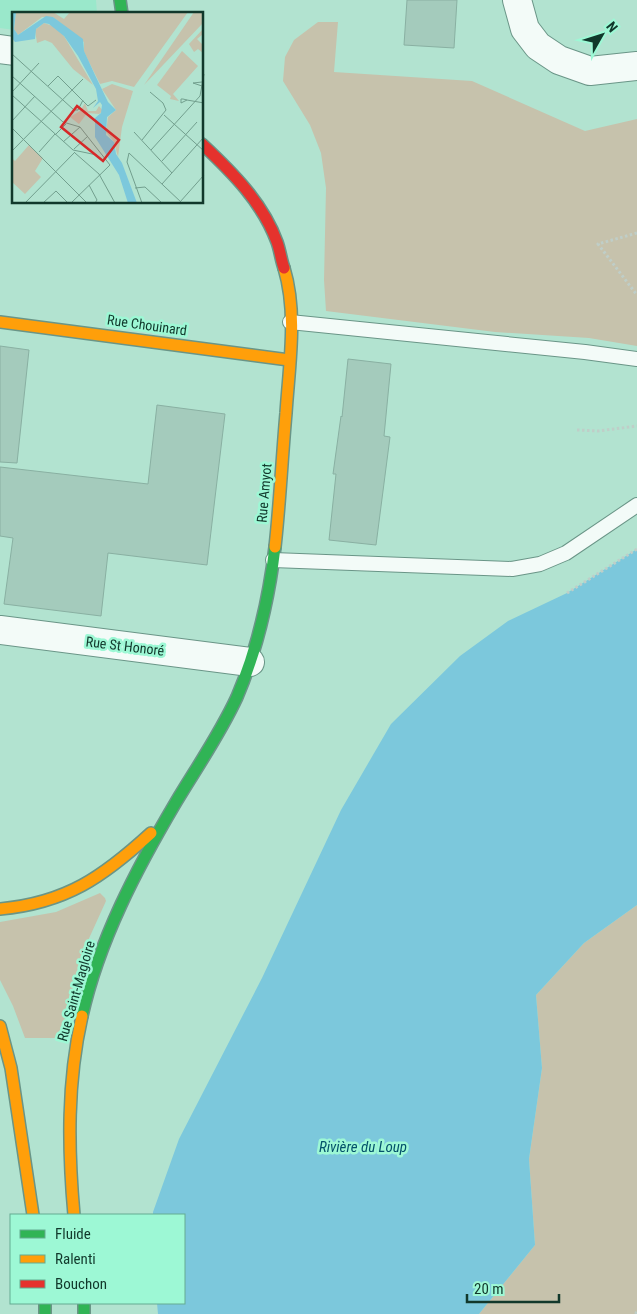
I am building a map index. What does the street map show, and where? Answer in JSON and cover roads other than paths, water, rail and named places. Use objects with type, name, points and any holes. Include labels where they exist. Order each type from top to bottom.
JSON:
[{"type":"main road","name":"Rue Amyot","points":[[152,846],[168,815],[223,724],[250,662],[263,616],[273,560],[281,486],[289,360],[289,288],[277,239],[253,199],[237,179],[204,146]]},
{"type":"main road","name":"Rue Chouinard","points":[[0,322],[289,360]]},
{"type":"main road","points":[[0,909],[51,900],[91,882],[126,856],[168,815]]},
{"type":"main road","name":"Rue Saint-Magloire","points":[[74,1214],[69,1165],[69,1107],[74,1053],[81,1016],[108,937],[126,895],[152,846]]},
{"type":"main road","points":[[0,1026],[11,1068],[34,1214]]},
{"type":"street","points":[[517,0],[525,29],[538,46],[558,60],[590,71],[637,66]]},
{"type":"street","name":"Rue St Honoré","points":[[0,630],[250,662]]},
{"type":"lane","points":[[290,322],[637,359]]},
{"type":"lane","points":[[273,560],[512,569],[540,564],[566,553],[637,505]]},
{"type":"water","name":"Rivière du Loup","points":[[637,549],[637,905],[584,943],[536,995],[542,1068],[529,1159],[535,1245],[479,1314],[158,1314],[157,1304],[185,1304],[185,1214],[153,1214],[179,1139],[262,978],[341,810],[391,724],[460,656],[508,621],[567,593]]}]
